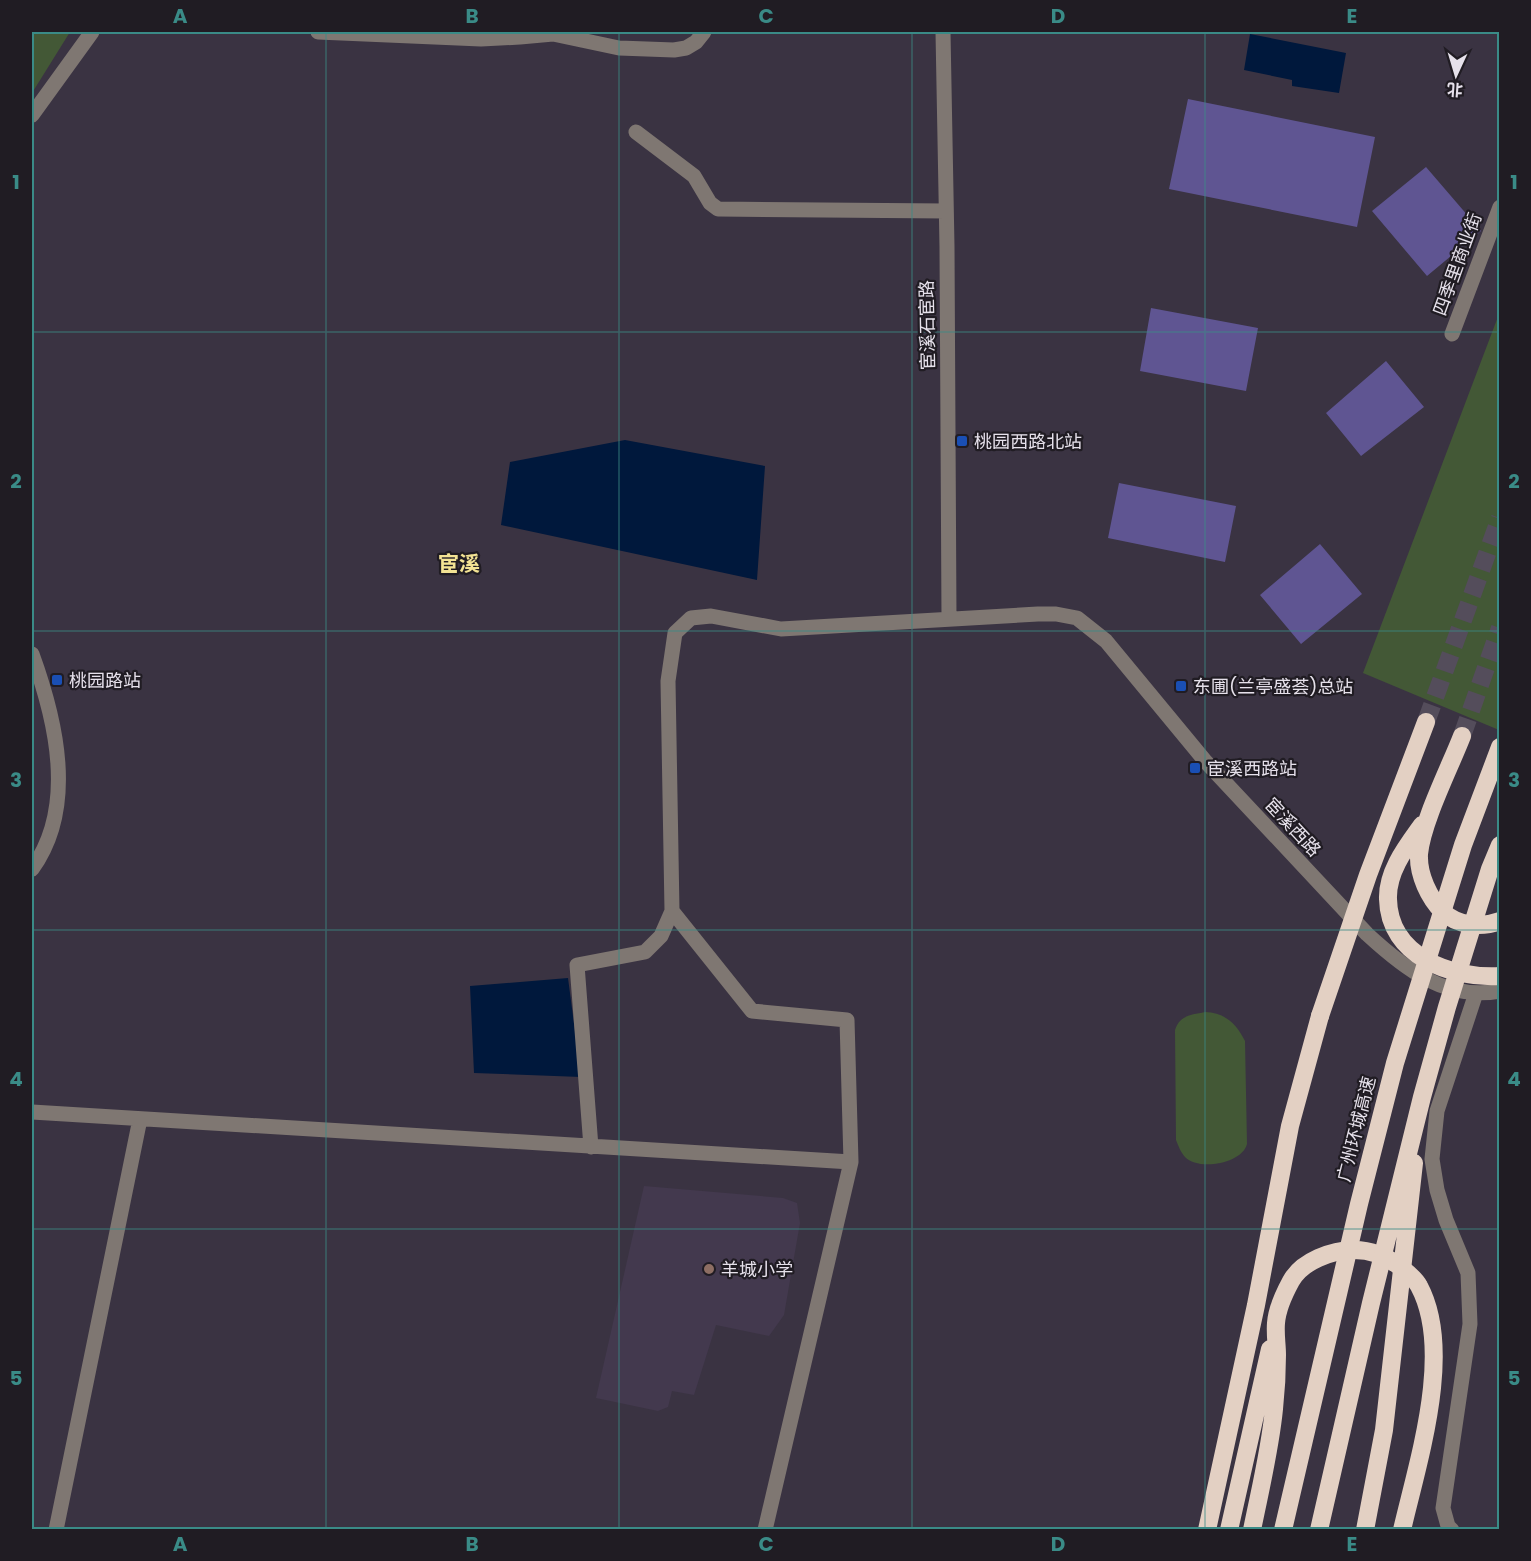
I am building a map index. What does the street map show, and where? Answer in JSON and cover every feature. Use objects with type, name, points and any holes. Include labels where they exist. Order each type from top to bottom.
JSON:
[{"type":"highway","points":[[1207,1530],[1234,1413],[1290,1126],[1303,1073],[1368,875],[1426,722]]},
{"type":"highway","points":[[1462,736],[1431,814],[1419,854],[1421,872],[1434,903],[1449,917],[1464,923],[1486,926],[1500,921]]},
{"type":"highway","name":"广州环城高速","points":[[1283,1530],[1379,1121],[1395,1063],[1463,845],[1500,747]]},
{"type":"highway","points":[[1431,814],[1405,849],[1394,871],[1388,898],[1391,916],[1400,938],[1416,955],[1442,968],[1468,975],[1500,976]]},
{"type":"highway","points":[[1319,1530],[1373,1292],[1422,1097],[1490,868],[1500,845]]},
{"type":"highway","points":[[1365,1530],[1384,1430],[1422,1097]]},
{"type":"highway","points":[[1227,1530],[1276,1321],[1292,1280],[1301,1268],[1322,1257],[1344,1251],[1364,1250],[1379,1254],[1394,1262],[1418,1284],[1427,1310],[1435,1356],[1433,1390],[1402,1530]]},
{"type":"highway","points":[[1252,1530],[1274,1413],[1277,1382],[1276,1321]]},
{"type":"highway","points":[[1227,1530],[1226,1481],[1234,1413]]},
{"type":"highway","points":[[1414,1530],[1417,1468]]},
{"type":"highway","points":[[1372,1530],[1373,1496]]},
{"type":"street","points":[[32,115],[92,32]]},
{"type":"street","points":[[318,32],[481,39],[553,34],[619,48],[674,50],[686,48],[696,42],[704,32]]},
{"type":"street","name":"宦溪石宦路","points":[[943,32],[949,619]]},
{"type":"street","points":[[636,132],[694,176],[710,203],[718,209],[946,211]]},
{"type":"street","name":"四季里商业街","points":[[1452,334],[1500,207]]},
{"type":"street","name":"宦溪西路","points":[[672,911],[668,681],[675,633],[691,618],[711,616],[781,629],[1056,614],[1077,618],[1106,641],[1206,762],[1367,934],[1402,965],[1438,986],[1464,993],[1500,992]]},
{"type":"street","points":[[32,654],[50,706],[56,736],[58,770],[52,828],[42,855],[32,869]]},
{"type":"street","points":[[591,1147],[577,964],[645,952],[661,936],[672,911],[752,1011],[847,1020],[851,1162],[765,1530]]},
{"type":"street","points":[[1452,1530],[1448,1526],[1443,1508],[1470,1324],[1468,1273],[1446,1220],[1437,1190],[1432,1159],[1437,1111],[1476,993]]},
{"type":"street","points":[[32,1112],[851,1162]]},
{"type":"street","points":[[56,1530],[140,1119]]},
{"type":"shaded area","name":"羊城小学","points":[[644,1186],[783,1198],[797,1203],[800,1223],[784,1315],[769,1336],[716,1325],[694,1395],[672,1391],[668,1407],[658,1411],[596,1398]]},
{"type":"green space","points":[[32,32],[70,32],[32,93]]},
{"type":"green space","points":[[1499,314],[1499,730],[1363,673]]},
{"type":"green space","points":[[1205,1012],[1218,1014],[1229,1020],[1245,1041],[1247,1144],[1243,1151],[1229,1161],[1199,1164],[1185,1157],[1176,1140],[1175,1030],[1183,1019]]},
{"type":"water","points":[[1250,34],[1346,53],[1339,93],[1292,86],[1292,80],[1244,70]]},
{"type":"water","points":[[625,440],[765,466],[757,580],[501,525],[510,462]]},
{"type":"water","points":[[568,978],[581,1077],[474,1073],[470,986]]},
{"type":"building","points":[[1188,99],[1375,137],[1357,227],[1169,189]]},
{"type":"building","points":[[1426,167],[1481,231],[1427,276],[1372,211]]},
{"type":"building","points":[[1151,308],[1258,328],[1246,391],[1140,371]]},
{"type":"building","points":[[1386,361],[1424,407],[1361,456],[1326,413]]},
{"type":"building","points":[[1119,483],[1236,506],[1225,562],[1108,538]]},
{"type":"building","points":[[1320,544],[1362,594],[1301,644],[1260,595]]},
{"type":"tunnel","points":[[1426,722],[1500,518]]},
{"type":"tunnel","points":[[1462,736],[1500,628]]},
{"type":"place","name":"桃园西路北站","points":[[962,441]]},
{"type":"place","name":"桃园路站","points":[[57,680]]},
{"type":"place","name":"东圃(兰亭盛荟)总站","points":[[1181,686]]},
{"type":"place","name":"宦溪西路站","points":[[1195,768]]},
{"type":"place","name":"羊城小学","points":[[709,1269]]},
{"type":"district","name":"宦溪","points":[[459,563]]}]
